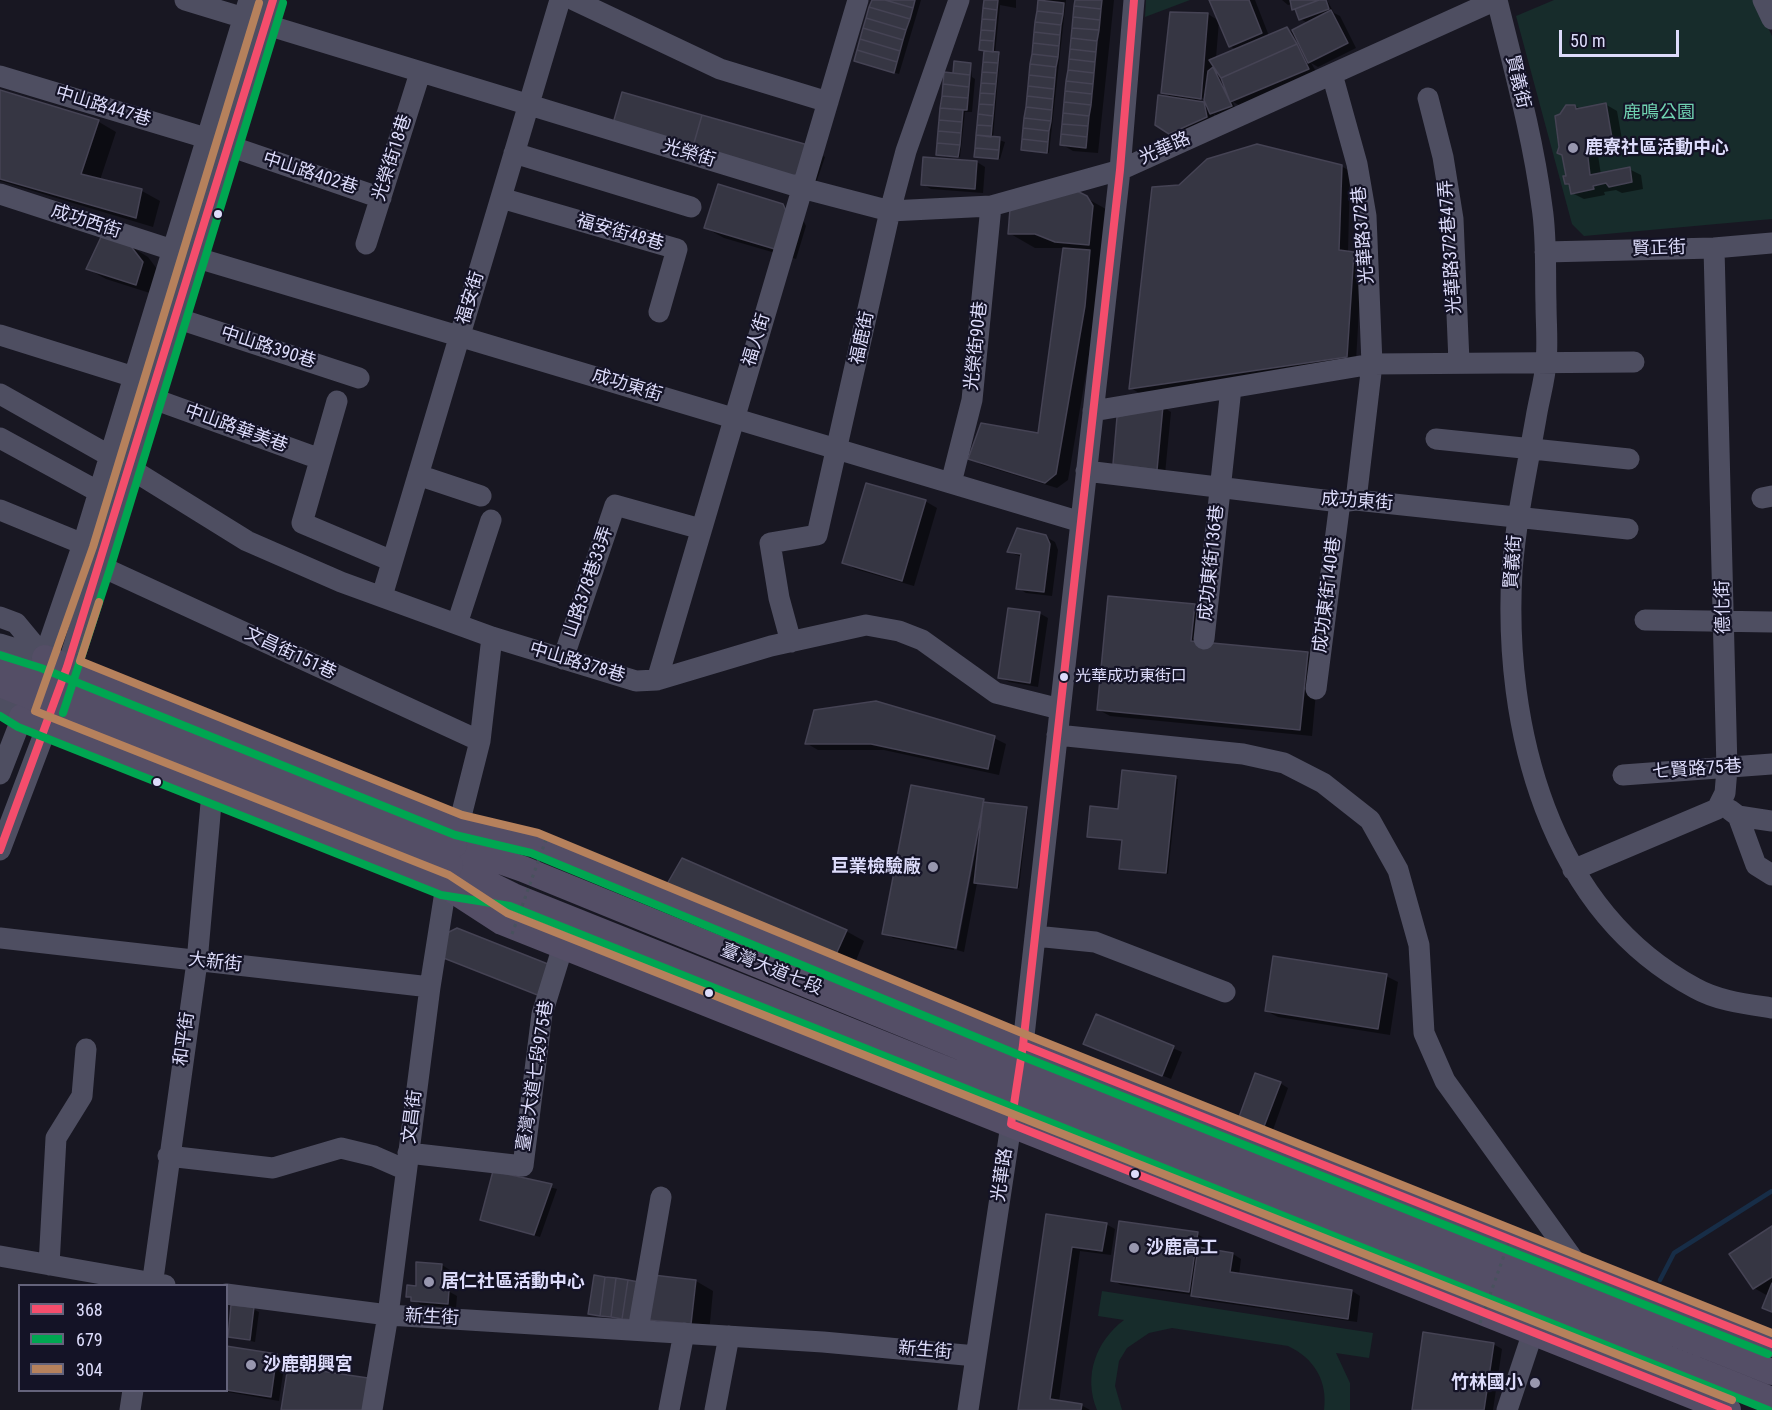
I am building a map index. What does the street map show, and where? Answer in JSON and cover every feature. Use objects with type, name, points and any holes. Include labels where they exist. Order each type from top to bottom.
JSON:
[{"type":"main road","name":"臺灣大道七段","points":[[56,662],[452,855],[513,896],[1772,1400]]},
{"type":"main road","points":[[0,663],[452,855]]},
{"type":"main road","points":[[0,684],[452,855]]},
{"type":"main road","name":"臺灣大道七段","points":[[11,718],[47,726],[212,792],[452,855],[523,869],[1019,1071],[1772,1372]]},
{"type":"main road","name":"臺灣大道七段","points":[[452,855],[534,843],[1057,1059],[1772,1344]]},
{"type":"main road","name":"臺灣大道七段","points":[[452,855],[502,922],[1728,1410]]},
{"type":"main road","points":[[1019,1071],[1057,1059]]},
{"type":"street","name":"光榮街","points":[[185,0],[246,9],[265,26],[802,188],[890,212],[991,206],[1120,170]]},
{"type":"street","points":[[0,774],[11,718],[56,662],[100,566],[273,0]]},
{"type":"street","name":"福安街","points":[[382,596],[560,0]]},
{"type":"street","points":[[574,0],[720,69],[828,102]]},
{"type":"street","name":"福人街","points":[[657,680],[858,0]]},
{"type":"street","name":"福鹿街","points":[[791,642],[779,598],[770,543],[817,535],[890,212],[906,151],[959,0]]},
{"type":"street","points":[[1120,170],[1134,0]]},
{"type":"street","name":"光華路","points":[[968,1410],[1023,1045],[1120,170],[1497,0]]},
{"type":"street","name":"賢義街","points":[[1497,0],[1535,158],[1543,211],[1545,252],[1546,362],[1518,518],[1510,619],[1518,710],[1531,770],[1573,870],[1601,911],[1626,939],[1695,989],[1725,1000],[1772,1008]]},
{"type":"street","points":[[1763,0],[1772,18]]},
{"type":"street","points":[[0,850],[47,726],[56,662],[83,544],[246,9]]},
{"type":"street","name":"光榮街18巷","points":[[366,244],[420,73]]},
{"type":"street","name":"光華路372巷","points":[[1332,74],[1358,164],[1366,216],[1372,364],[1348,501]]},
{"type":"street","name":"中山路447巷","points":[[0,75],[206,138]]},
{"type":"street","name":"光華路372巷47弄","points":[[1428,98],[1443,158],[1453,219],[1459,362]]},
{"type":"street","name":"中山路402巷","points":[[206,138],[229,148],[381,198]]},
{"type":"street","points":[[514,153],[691,207]]},
{"type":"street","name":"成功西街","points":[[0,194],[173,250]]},
{"type":"street","name":"福安街48巷","points":[[501,198],[677,249],[659,312]]},
{"type":"street","name":"光榮街90巷","points":[[951,483],[972,399],[991,206]]},
{"type":"street","name":"賢正街","points":[[1545,252],[1714,248],[1772,243]]},
{"type":"street","name":"德化街","points":[[1714,248],[1727,769],[1725,793],[1720,802]]},
{"type":"street","name":"成功東街","points":[[173,250],[1081,522]]},
{"type":"street","name":"中山路390巷","points":[[176,318],[360,378]]},
{"type":"street","points":[[0,335],[134,377]]},
{"type":"street","points":[[1093,411],[1372,364],[1634,362]]},
{"type":"street","name":"成功東街136巷","points":[[1204,639],[1231,388]]},
{"type":"street","name":"中山路378巷","points":[[0,394],[110,456],[129,470],[247,541],[341,582],[492,637],[636,681],[657,680],[791,642],[866,625],[899,631],[922,640],[996,693],[1060,709]]},
{"type":"street","name":"中山路華美巷","points":[[151,398],[320,459]]},
{"type":"street","points":[[337,401],[302,523],[392,561]]},
{"type":"street","points":[[0,438],[99,492]]},
{"type":"street","points":[[1436,439],[1629,459]]},
{"type":"street","name":"成功東街","points":[[1086,471],[1348,501],[1628,529]]},
{"type":"street","points":[[418,475],[481,496]]},
{"type":"street","name":"成功東街140巷","points":[[1316,689],[1348,501]]},
{"type":"street","name":"山路378巷33弄","points":[[563,659],[615,505],[701,529]]},
{"type":"street","points":[[0,510],[83,544]]},
{"type":"street","points":[[457,624],[490,520]]},
{"type":"street","name":"文昌街151巷","points":[[100,566],[480,741]]},
{"type":"street","points":[[0,617],[16,623],[56,662]]},
{"type":"street","points":[[1645,620],[1772,622]]},
{"type":"street","name":"文昌街","points":[[372,1410],[388,1315],[430,987],[452,855],[480,741],[492,637]]},
{"type":"street","points":[[0,644],[56,662]]},
{"type":"street","points":[[0,704],[11,718]]},
{"type":"street","points":[[1057,735],[1243,754],[1284,763],[1323,783],[1370,820],[1398,870],[1419,945],[1424,1033],[1445,1081],[1578,1266]]},
{"type":"street","name":"七賢路75巷","points":[[1623,775],[1772,764]]},
{"type":"street","name":"和平街","points":[[156,1284],[168,1156],[197,962],[212,792]]},
{"type":"street","points":[[1573,870],[1717,809],[1720,802],[1738,816],[1772,821]]},
{"type":"street","points":[[1738,816],[1756,865],[1772,875]]},
{"type":"street","points":[[1035,936],[1095,942],[1225,992]]},
{"type":"street","name":"大新街","points":[[0,938],[430,987]]},
{"type":"street","name":"臺灣大道七段975巷","points":[[407,1162],[523,1166],[542,1014],[563,946]]},
{"type":"street","points":[[49,1265],[56,1138],[82,1096],[86,1049]]},
{"type":"street","points":[[168,1156],[273,1168],[341,1148],[407,1162]]},
{"type":"street","points":[[638,1330],[661,1197]]},
{"type":"street","points":[[0,1256],[151,1284]]},
{"type":"street","name":"新生街","points":[[228,1294],[388,1315],[729,1336],[976,1356]]},
{"type":"street","points":[[1507,1410],[1533,1332]]},
{"type":"street","points":[[669,1410],[684,1333]]},
{"type":"street","points":[[715,1410],[729,1336]]},
{"type":"street","points":[[130,1410],[133,1392]]},
{"type":"path","points":[[512,934],[548,834]]},
{"type":"path","points":[[1480,1323],[1513,1230],[1612,1270]]},
{"type":"green space","points":[[1146,0],[1190,0],[1145,17]]},
{"type":"green space","name":"鹿鳴公園","points":[[1554,0],[1755,0],[1772,36],[1772,219],[1584,236],[1572,224],[1516,16]]},
{"type":"green space","points":[[1102,1291],[1373,1333],[1369,1358],[1336,1353],[1350,1383],[1350,1410],[1324,1410],[1324,1389],[1317,1372],[1305,1357],[1288,1346],[1172,1328],[1149,1333],[1127,1348],[1119,1361],[1115,1386],[1122,1410],[1097,1410],[1091,1385],[1095,1360],[1106,1338],[1124,1320],[1098,1316]]},
{"type":"building","points":[[872,0],[885,0],[913,8],[910,19],[869,7]]},
{"type":"building","points":[[885,0],[915,0],[913,8]]},
{"type":"building","points":[[984,0],[998,0],[997,10],[983,8]]},
{"type":"building","points":[[1038,0],[1064,3],[1063,14],[1037,11]]},
{"type":"building","points":[[1075,0],[1102,0],[1101,9],[1074,6]]},
{"type":"building","points":[[1209,0],[1249,0],[1262,33],[1229,47]]},
{"type":"building","points":[[1290,0],[1319,0],[1292,10]]},
{"type":"building","points":[[1319,0],[1326,0],[1329,9],[1299,20],[1295,9]]},
{"type":"building","points":[[1074,6],[1101,9],[1100,20],[1073,17]]},
{"type":"building","points":[[869,7],[910,19],[906,30],[866,18]]},
{"type":"building","points":[[983,8],[997,10],[996,20],[982,19]]},
{"type":"building","points":[[1331,10],[1348,43],[1308,63],[1292,30]]},
{"type":"building","points":[[1037,11],[1063,14],[1061,25],[1035,22]]},
{"type":"building","points":[[1170,12],[1208,13],[1201,99],[1161,93]]},
{"type":"building","points":[[1073,17],[1100,20],[1099,30],[1072,28]]},
{"type":"building","points":[[866,18],[906,30],[903,40],[863,28]]},
{"type":"building","points":[[982,19],[996,20],[995,31],[981,30]]},
{"type":"building","points":[[1035,22],[1061,25],[1060,35],[1034,32]]},
{"type":"building","points":[[1287,27],[1297,44],[1221,78],[1209,60]]},
{"type":"building","points":[[863,28],[903,40],[900,51],[860,39]]},
{"type":"building","points":[[1072,28],[1099,30],[1097,41],[1071,38]]},
{"type":"building","points":[[981,30],[995,31],[994,41],[980,40]]},
{"type":"building","points":[[1034,32],[1060,35],[1059,46],[1033,43]]},
{"type":"building","points":[[1071,38],[1097,41],[1096,52],[1070,49]]},
{"type":"building","points":[[860,39],[900,51],[897,62],[857,50]]},
{"type":"building","points":[[980,40],[994,41],[993,52],[979,50]]},
{"type":"building","points":[[1033,43],[1059,46],[1058,57],[1032,54]]},
{"type":"building","points":[[1297,44],[1309,69],[1230,102],[1221,78]]},
{"type":"building","points":[[1070,49],[1096,52],[1095,62],[1069,59]]},
{"type":"building","points":[[857,50],[897,62],[894,73],[854,61]]},
{"type":"building","points":[[984,51],[999,52],[998,63],[983,62]]},
{"type":"building","points":[[1032,54],[1058,57],[1056,67],[1030,64]]},
{"type":"building","points":[[1069,59],[1095,62],[1094,73],[1068,70]]},
{"type":"building","points":[[954,61],[971,63],[970,75],[953,73]]},
{"type":"building","points":[[983,62],[998,63],[997,73],[982,72]]},
{"type":"building","points":[[1030,64],[1056,67],[1055,78],[1029,75]]},
{"type":"building","points":[[1213,67],[1232,106],[1210,114],[1204,100],[1208,71]]},
{"type":"building","points":[[1068,70],[1094,73],[1093,84],[1066,81]]},
{"type":"building","points":[[944,72],[970,75],[969,87],[943,84]]},
{"type":"building","points":[[982,72],[997,73],[996,84],[981,83]]},
{"type":"building","points":[[1029,75],[1055,78],[1054,89],[1028,86]]},
{"type":"building","points":[[1066,81],[1093,84],[1092,94],[1065,91]]},
{"type":"building","points":[[981,83],[996,84],[995,94],[980,93]]},
{"type":"building","points":[[943,84],[969,87],[968,98],[942,96]]},
{"type":"building","points":[[1028,86],[1054,89],[1053,99],[1027,96]]},
{"type":"building","points":[[0,90],[99,120],[81,174],[142,189],[136,218],[0,179]]},
{"type":"building","points":[[1065,91],[1092,94],[1091,105],[1064,102]]},
{"type":"building","points":[[622,92],[702,115],[692,150],[612,127]]},
{"type":"building","points":[[980,93],[995,94],[994,105],[979,104]]},
{"type":"building","points":[[1158,95],[1204,102],[1207,117],[1169,134],[1155,125]]},
{"type":"building","points":[[942,96],[968,98],[967,110],[940,108]]},
{"type":"building","points":[[1027,96],[1053,99],[1052,110],[1026,107]]},
{"type":"building","points":[[1064,102],[1091,105],[1089,116],[1063,113]]},
{"type":"building","name":"鹿寮社區活動中心","points":[[1606,103],[1613,144],[1587,149],[1590,175],[1630,167],[1632,182],[1609,187],[1606,183],[1593,186],[1594,189],[1571,194],[1569,184],[1565,184],[1563,176],[1566,176],[1562,155],[1557,153],[1559,147],[1555,116],[1560,114],[1566,105],[1575,105],[1576,109]]},
{"type":"building","points":[[979,104],[994,105],[993,116],[978,114]]},
{"type":"building","points":[[1026,107],[1052,110],[1051,121],[1024,118]]},
{"type":"building","points":[[940,108],[963,110],[962,122],[939,120]]},
{"type":"building","points":[[1063,113],[1089,116],[1088,126],[1062,124]]},
{"type":"building","points":[[978,114],[993,116],[992,126],[977,125]]},
{"type":"building","points":[[702,115],[808,145],[798,174],[787,178],[692,150]]},
{"type":"building","points":[[1024,118],[1051,121],[1049,131],[1023,128]]},
{"type":"building","points":[[939,120],[962,122],[961,133],[938,131]]},
{"type":"building","points":[[1062,124],[1088,126],[1087,137],[1061,134]]},
{"type":"building","points":[[977,125],[992,126],[991,137],[976,135]]},
{"type":"building","points":[[1023,128],[1049,131],[1048,142],[1022,139]]},
{"type":"building","points":[[938,131],[961,133],[960,145],[937,143]]},
{"type":"building","points":[[1061,134],[1087,137],[1086,148],[1060,145]]},
{"type":"building","points":[[976,135],[1000,137],[999,150],[975,148]]},
{"type":"building","points":[[1022,139],[1048,142],[1047,153],[1021,150]]},
{"type":"building","points":[[937,143],[960,145],[958,157],[936,155]]},
{"type":"building","points":[[1257,144],[1342,165],[1339,250],[1354,252],[1347,357],[1129,389],[1152,187],[1179,185],[1207,159]]},
{"type":"building","points":[[975,148],[999,150],[998,159],[974,157]]},
{"type":"building","points":[[923,157],[977,161],[975,189],[921,185]]},
{"type":"building","points":[[718,184],[783,204],[788,215],[778,250],[704,228]]},
{"type":"building","points":[[1077,191],[1087,196],[1093,206],[1089,245],[1055,242],[1035,234],[1008,234],[1010,209]]},
{"type":"building","points":[[102,235],[130,245],[143,262],[136,285],[86,269]]},
{"type":"building","points":[[1063,248],[1090,250],[1085,306],[1056,474],[1045,483],[968,459],[981,423],[1038,433]]},
{"type":"building","points":[[1163,406],[1157,470],[1113,464],[1117,417]]},
{"type":"building","points":[[866,483],[926,500],[902,581],[842,563]]},
{"type":"building","points":[[1017,528],[1046,535],[1050,544],[1044,592],[1016,589],[1021,554],[1007,552]]},
{"type":"building","points":[[1108,596],[1195,604],[1191,641],[1308,652],[1300,730],[1097,710]]},
{"type":"building","points":[[1008,608],[1040,612],[1030,683],[998,678]]},
{"type":"building","points":[[876,701],[995,736],[988,769],[871,744],[805,744],[814,710]]},
{"type":"building","points":[[1122,770],[1176,776],[1166,873],[1119,869],[1122,840],[1087,837],[1090,806],[1118,809]]},
{"type":"building","name":"巨業檢驗廠","points":[[911,785],[984,799],[956,948],[882,934]]},
{"type":"building","points":[[983,802],[1027,807],[1017,888],[974,883]]},
{"type":"building","points":[[682,858],[847,930],[833,961],[663,891]]},
{"type":"building","points":[[457,928],[553,966],[540,996],[441,957],[443,935]]},
{"type":"building","points":[[1273,956],[1387,974],[1378,1029],[1265,1011]]},
{"type":"building","points":[[1096,1014],[1174,1046],[1162,1076],[1083,1044]]},
{"type":"building","points":[[1255,1073],[1281,1082],[1260,1137],[1235,1128]]},
{"type":"building","points":[[493,1171],[552,1184],[534,1235],[480,1220]]},
{"type":"building","points":[[1046,1214],[1107,1223],[1102,1251],[1072,1247],[1050,1399],[1082,1404],[1081,1410],[1018,1410]]},
{"type":"building","points":[[1119,1221],[1198,1232],[1189,1292],[1111,1281]]},
{"type":"building","points":[[1772,1226],[1772,1277],[1753,1289],[1729,1254]]},
{"type":"building","points":[[1198,1247],[1233,1253],[1230,1272],[1352,1290],[1348,1319],[1191,1296]]},
{"type":"building","name":"居仁社區活動中心","points":[[416,1262],[442,1264],[440,1289],[449,1290],[448,1304],[411,1301],[411,1297],[406,1297],[407,1285],[416,1286]]},
{"type":"building","points":[[594,1275],[605,1277],[600,1316],[588,1314]]},
{"type":"building","points":[[653,1275],[696,1280],[691,1324],[648,1320]]},
{"type":"building","points":[[605,1277],[616,1278],[611,1317],[600,1316]]},
{"type":"building","points":[[616,1278],[628,1280],[622,1319],[611,1317]]},
{"type":"building","points":[[628,1280],[639,1282],[633,1320],[622,1319]]},
{"type":"building","points":[[1772,1283],[1772,1312],[1762,1308]]},
{"type":"building","points":[[231,1305],[254,1307],[250,1340],[228,1337]]},
{"type":"building","points":[[1423,1332],[1494,1343],[1484,1410],[1412,1410]]},
{"type":"building","name":"沙鹿朝興宮","points":[[228,1346],[277,1354],[271,1397],[228,1390]]},
{"type":"building","points":[[288,1366],[368,1378],[363,1410],[281,1410]]},
{"type":"waterway","points":[[1660,1280],[1674,1253],[1772,1191]]},
{"type":"transit line","name":"368","points":[[0,850],[67,667],[273,0]]},
{"type":"transit line","name":"368","points":[[1134,0],[1120,170],[1023,1045],[1011,1124],[1728,1410]]},
{"type":"transit line","name":"304","points":[[259,3],[93,547],[35,711],[449,875],[507,913],[1732,1400]]},
{"type":"transit line","name":"679","points":[[63,713],[110,569],[283,3]]},
{"type":"transit line","name":"304","points":[[99,602],[80,661],[462,815],[538,833],[1027,1035],[1772,1333]]},
{"type":"transit line","name":"679","points":[[0,655],[41,668],[455,835],[531,853],[1019,1055],[1768,1354]]},
{"type":"transit line","name":"679","points":[[0,716],[18,727],[441,895],[510,906],[1768,1410]]},
{"type":"transit line","name":"368","points":[[1023,1045],[1772,1344]]},
{"type":"place","name":"鹿寮社區活動中心","points":[[1573,148]]},
{"type":"place","name":"光華成功東街口","points":[[1064,677]]},
{"type":"place","name":"巨業檢驗廠","points":[[933,867]]},
{"type":"place","name":"沙鹿高工","points":[[1134,1248]]},
{"type":"place","name":"居仁社區活動中心","points":[[429,1282]]},
{"type":"place","name":"沙鹿朝興宮","points":[[251,1365]]},
{"type":"place","name":"竹林國小","points":[[1535,1383]]}]
